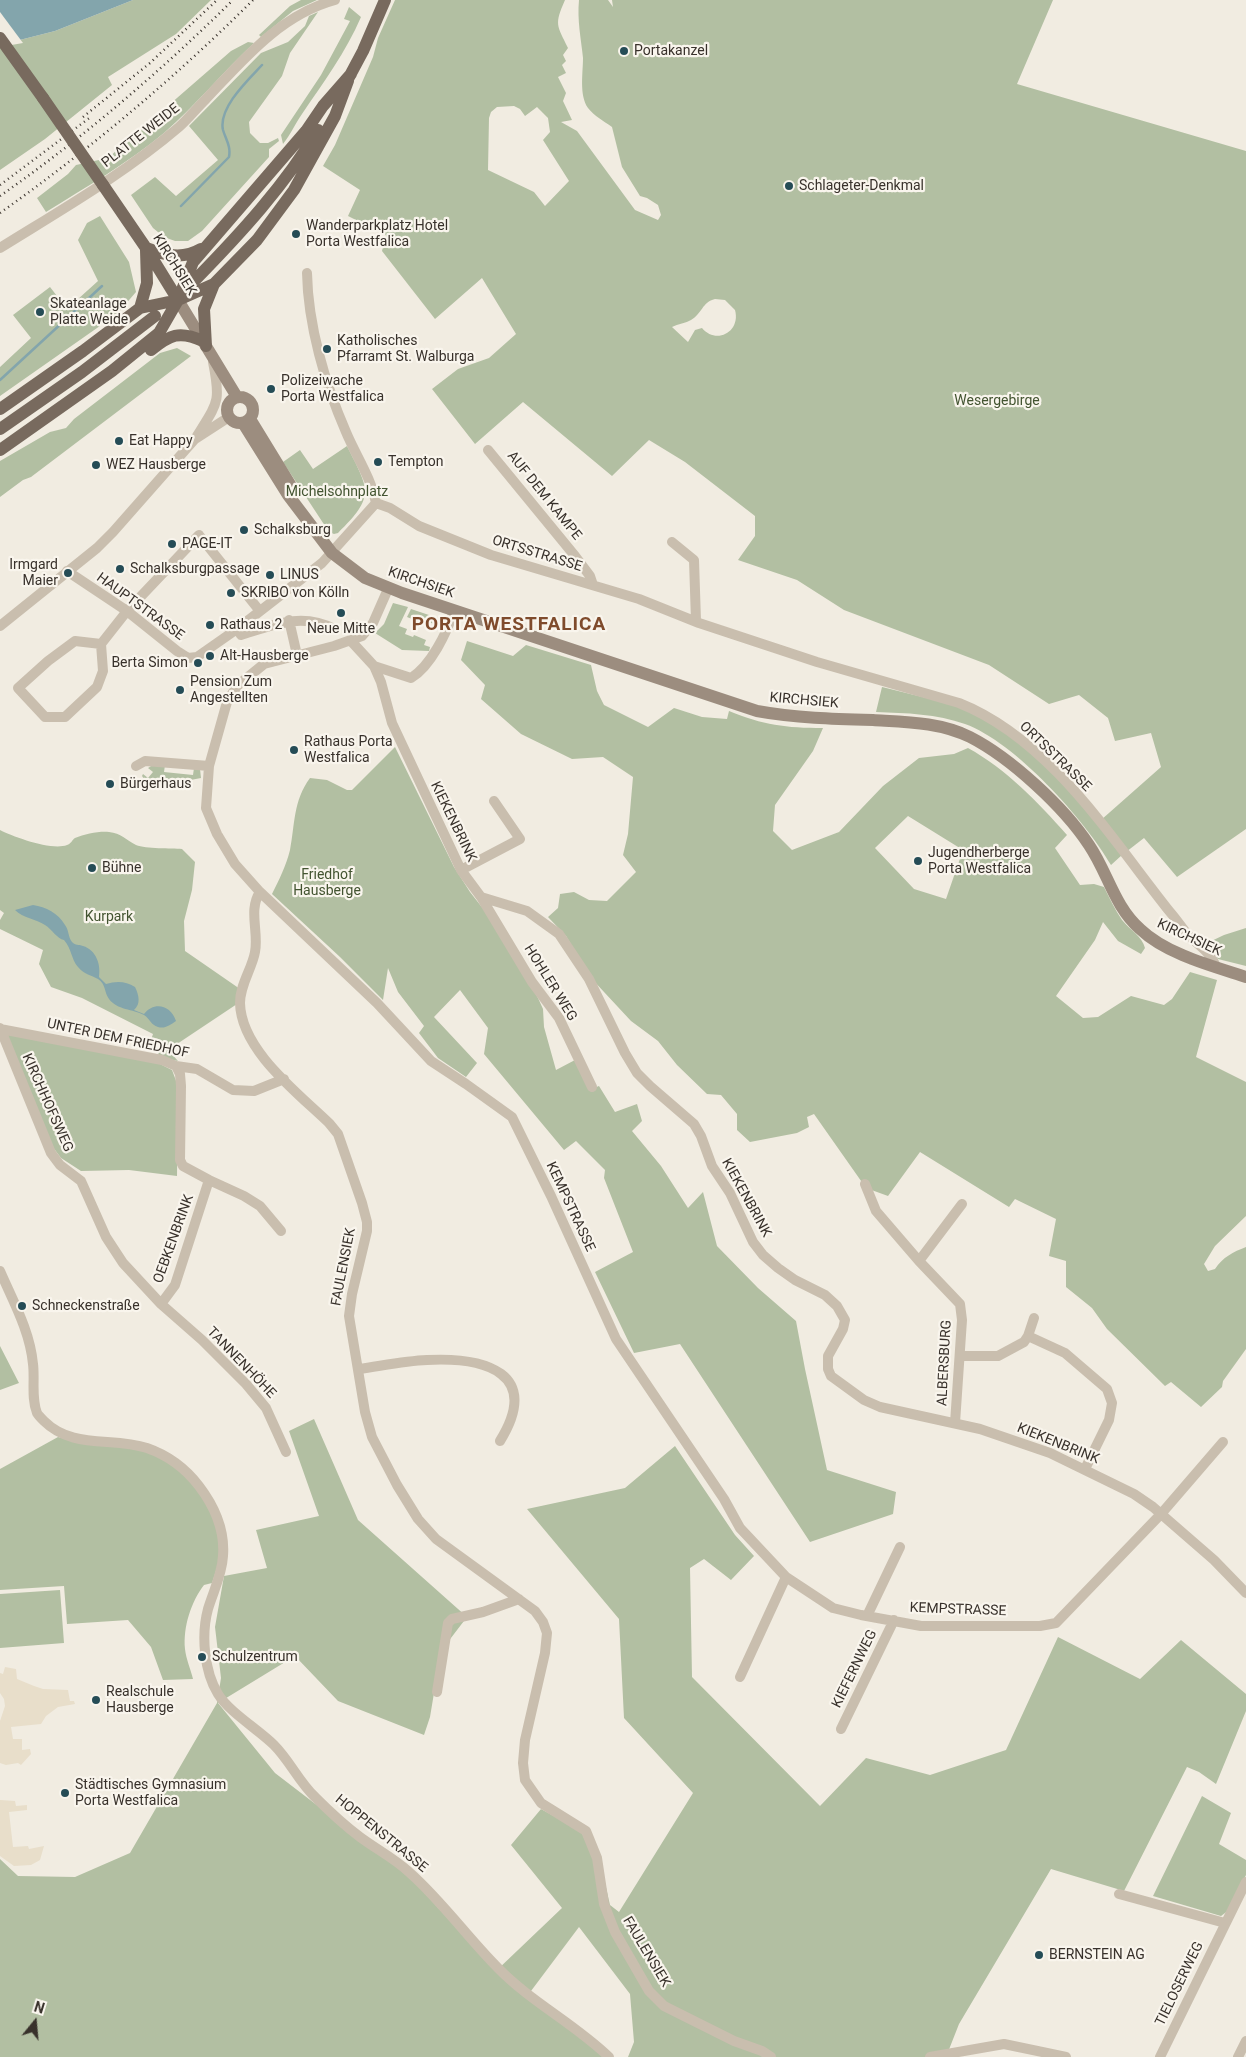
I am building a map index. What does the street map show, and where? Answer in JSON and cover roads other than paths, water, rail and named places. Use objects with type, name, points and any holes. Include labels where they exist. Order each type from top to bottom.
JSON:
[{"type":"main road","points":[[196,279],[233,241],[281,183],[311,142],[363,51],[385,0]]},
{"type":"main road","name":"KIRCHSIEK","points":[[0,38],[146,248],[237,397]]},
{"type":"main road","points":[[0,450],[112,371],[159,333],[178,300],[188,270],[204,247],[300,138],[323,106],[350,74]]},
{"type":"main road","points":[[207,348],[204,309],[214,284],[256,240],[294,190],[335,116],[350,74]]},
{"type":"main road","points":[[140,308],[147,283],[146,248],[175,256],[188,255],[204,247]]},
{"type":"main road","points":[[0,409],[83,351],[140,308],[178,300],[214,284]]},
{"type":"main road","points":[[0,429],[82,372],[155,316]]},
{"type":"main road","points":[[112,371],[136,362],[173,335],[189,336],[207,348]]},
{"type":"main road","points":[[237,397],[246,398],[252,404],[254,412],[247,421],[235,422],[229,417],[228,405],[237,397]]},
{"type":"main road","name":"KIRCHSIEK","points":[[247,421],[288,496],[332,553],[365,578],[454,611],[757,711],[800,717],[908,722],[938,726],[968,736],[996,752],[1012,765],[1034,784],[1076,828],[1098,861],[1120,906],[1141,931],[1175,950],[1246,977]]},
{"type":"street","name":"PLATTE WEIDE","points":[[0,248],[141,157],[185,122],[260,43],[289,20],[304,10],[335,0]]},
{"type":"street","points":[[306,273],[309,306],[326,382],[346,433],[371,484],[376,503]]},
{"type":"street","points":[[0,626],[113,532],[195,439],[217,401],[218,390],[207,348]]},
{"type":"street","points":[[195,439],[229,417]]},
{"type":"street","name":"AUF DEM KAMPE","points":[[488,450],[575,556],[590,576],[593,586]]},
{"type":"street","name":"HAUPTSTRASSE","points":[[67,571],[127,611],[188,658],[197,657],[237,629],[259,610],[322,563],[376,503]]},
{"type":"street","name":"ORTSSTRASSE","points":[[376,503],[390,508],[419,526],[500,558],[638,600],[817,662],[959,703],[999,723],[1021,740],[1073,791],[1189,935],[1212,957],[1216,967]]},
{"type":"street","points":[[101,644],[75,641],[48,661],[18,688],[45,717],[65,717],[97,687],[103,671],[101,644],[127,611],[200,535],[259,610]]},
{"type":"street","points":[[672,542],[694,560],[696,621]]},
{"type":"street","name":"KEMPSTRASSE","points":[[388,588],[373,623],[362,636],[351,641],[264,664],[237,686],[227,702],[209,766],[206,808],[217,834],[235,864],[260,892],[377,1003],[432,1061],[512,1117],[616,1339],[724,1499],[740,1528],[786,1577],[833,1608],[921,1626],[1040,1626],[1056,1623],[1161,1514],[1222,1442]]},
{"type":"street","points":[[374,666],[412,678],[432,658],[434,650],[445,634],[454,611]]},
{"type":"street","points":[[237,629],[241,635],[289,620],[318,622],[334,629]]},
{"type":"street","points":[[289,620],[297,655]]},
{"type":"street","name":"KIEKENBRINK","points":[[351,641],[374,666],[392,723],[461,870],[481,897],[527,911],[559,934],[589,979],[625,1053],[637,1072],[689,1120],[701,1136],[712,1166],[730,1193],[753,1242],[763,1255],[778,1268],[795,1280],[825,1295],[838,1306],[845,1320],[844,1329],[828,1356],[827,1362],[831,1376],[864,1400],[880,1407],[980,1429],[1050,1453],[1134,1494],[1161,1514],[1214,1560],[1246,1593]]},
{"type":"street","points":[[136,766],[145,761],[209,766]]},
{"type":"street","points":[[461,870],[520,839],[494,801]]},
{"type":"street","name":"FAULENSIEK","points":[[260,892],[254,900],[255,951],[244,980],[240,1002],[242,1019],[255,1046],[266,1061],[338,1134],[362,1202],[367,1222],[366,1231],[349,1316],[365,1412],[372,1437],[397,1485],[418,1519],[436,1539],[535,1611],[543,1622],[547,1634],[525,1740],[523,1763],[525,1780],[541,1803],[586,1831],[597,1858],[604,1904],[615,1932],[650,1991],[664,2006],[734,2041],[762,2051],[771,2057]]},
{"type":"street","name":"HOHLER WEG","points":[[481,897],[532,982],[559,1018],[592,1087]]},
{"type":"street","name":"UNTER DEM FRIEDHOF","points":[[0,1029],[162,1060],[176,1066],[197,1069],[233,1090],[254,1091],[284,1079]]},
{"type":"street","name":"KIRCHHOFSWEG","points":[[0,1029],[50,1153],[60,1165],[81,1181],[115,1253],[160,1304]]},
{"type":"street","points":[[176,1066],[180,1074],[181,1086],[180,1160],[183,1166],[260,1206],[281,1231]]},
{"type":"street","name":"OEBKENBRINK","points":[[160,1304],[174,1285],[209,1180]]},
{"type":"street","name":"ALBERSBURG","points":[[865,1184],[876,1211],[919,1261],[960,1304],[962,1320],[955,1423]]},
{"type":"street","points":[[919,1261],[962,1204]]},
{"type":"street","name":"HOPPENSTRASSE","points":[[0,1271],[25,1328],[33,1362],[34,1397],[37,1414],[52,1429],[73,1439],[122,1442],[149,1449],[173,1461],[199,1486],[216,1511],[223,1537],[223,1559],[207,1612],[204,1632],[212,1682],[219,1696],[277,1748],[300,1781],[315,1797],[361,1838],[394,1859],[410,1872],[450,1913],[498,1968],[528,1994],[590,2038],[608,2057]]},
{"type":"street","name":"TANNENHÖHE","points":[[160,1304],[202,1340],[246,1384],[266,1408],[286,1452]]},
{"type":"street","points":[[960,1356],[998,1356],[1024,1342],[1034,1318]]},
{"type":"street","points":[[1028,1336],[1066,1352],[1107,1389],[1112,1403],[1109,1420],[1085,1469]]},
{"type":"street","points":[[359,1369],[426,1360],[458,1360],[480,1364],[496,1370],[510,1381],[514,1390],[515,1403],[511,1424],[500,1441]]},
{"type":"street","points":[[867,1616],[900,1546]]},
{"type":"street","points":[[740,1677],[786,1577]]},
{"type":"street","points":[[437,1692],[448,1623],[452,1620],[483,1612],[519,1599]]},
{"type":"street","name":"KIEFERNWEG","points":[[840,1729],[894,1620]]},
{"type":"street","name":"TIELOSERWEG","points":[[1160,2057],[1225,1923],[1243,1895],[1246,1882]]},
{"type":"street","points":[[1119,1894],[1225,1923]]},
{"type":"street","points":[[1238,2057],[1246,2041]]},
{"type":"street","points":[[930,2057],[1004,2044],[1066,2057]]},
{"type":"water","points":[[0,0],[133,0],[55,31],[0,45]]},
{"type":"water","points":[[33,905],[47,909],[55,914],[66,927],[72,942],[88,948],[94,954],[99,967],[99,977],[106,984],[121,982],[135,987],[139,999],[138,1005],[134,1010],[144,1014],[153,1007],[166,1008],[176,1021],[165,1027],[158,1027],[144,1015],[112,1003],[101,981],[78,967],[64,940],[59,938],[45,925],[15,910]]},
{"type":"waterway","points":[[181,206],[229,157],[229,146],[223,130],[225,113],[235,95],[262,65]]},
{"type":"waterway","points":[[0,380],[102,286]]},
{"type":"railway","points":[[83,117],[150,63],[217,0]]},
{"type":"railway","points":[[0,196],[121,103],[233,0]]},
{"type":"railway","points":[[0,213],[67,164],[131,112],[253,0]]},
{"type":"railway","points":[[0,185],[92,116]]},
{"type":"place","name":"Portakanzel","points":[[624,51]]},
{"type":"place","name":"Schlageter-Denkmal","points":[[789,186]]},
{"type":"place","name":"Wanderparkplatz Hotel Porta Westfalica","points":[[296,234]]},
{"type":"place","name":"Skateanlage Platte Weide","points":[[40,312]]},
{"type":"place","name":"Katholisches Pfarramt St. Walburga","points":[[327,349]]},
{"type":"place","name":"Polizeiwache Porta Westfalica","points":[[271,389]]},
{"type":"place","name":"Eat Happy","points":[[119,441]]},
{"type":"place","name":"Tempton","points":[[378,462]]},
{"type":"place","name":"WEZ Hausberge","points":[[96,465]]},
{"type":"place","name":"Schalksburg","points":[[244,530]]},
{"type":"place","name":"PAGE-IT","points":[[172,544]]},
{"type":"place","name":"Schalksburgpassage","points":[[120,569]]},
{"type":"place","name":"Irmgard Maier","points":[[68,573]]},
{"type":"place","name":"LINUS","points":[[270,575]]},
{"type":"place","name":"SKRIBO von Kölln","points":[[231,593]]},
{"type":"place","name":"Neue Mitte","points":[[341,613]]},
{"type":"place","name":"Rathaus 2","points":[[210,625]]},
{"type":"place","name":"Alt-Hausberge","points":[[210,656]]},
{"type":"place","name":"Berta Simon","points":[[198,663]]},
{"type":"place","name":"Pension Zum Angestellten","points":[[180,690]]},
{"type":"place","name":"Rathaus Porta Westfalica","points":[[294,750]]},
{"type":"place","name":"Bürgerhaus","points":[[110,784]]},
{"type":"place","name":"Jugendherberge Porta Westfalica","points":[[918,861]]},
{"type":"place","name":"Bühne","points":[[92,868]]},
{"type":"place","name":"Schneckenstraße","points":[[22,1306]]},
{"type":"place","name":"Schulzentrum","points":[[202,1657]]},
{"type":"place","name":"Realschule Hausberge","points":[[96,1700]]},
{"type":"place","name":"Städtisches Gymnasium Porta Westfalica","points":[[65,1793]]},
{"type":"place","name":"BERNSTEIN AG","points":[[1039,1955]]},
{"type":"district","name":"PORTA WESTFALICA","points":[[509,625]]},
{"type":"park label","name":"Wesergebirge","points":[[997,401]]},
{"type":"park label","name":"Michelsohnplatz","points":[[337,492]]},
{"type":"park label","name":"Friedhof Hausberge","points":[[327,884]]},
{"type":"park label","name":"Kurpark","points":[[109,917]]}]
